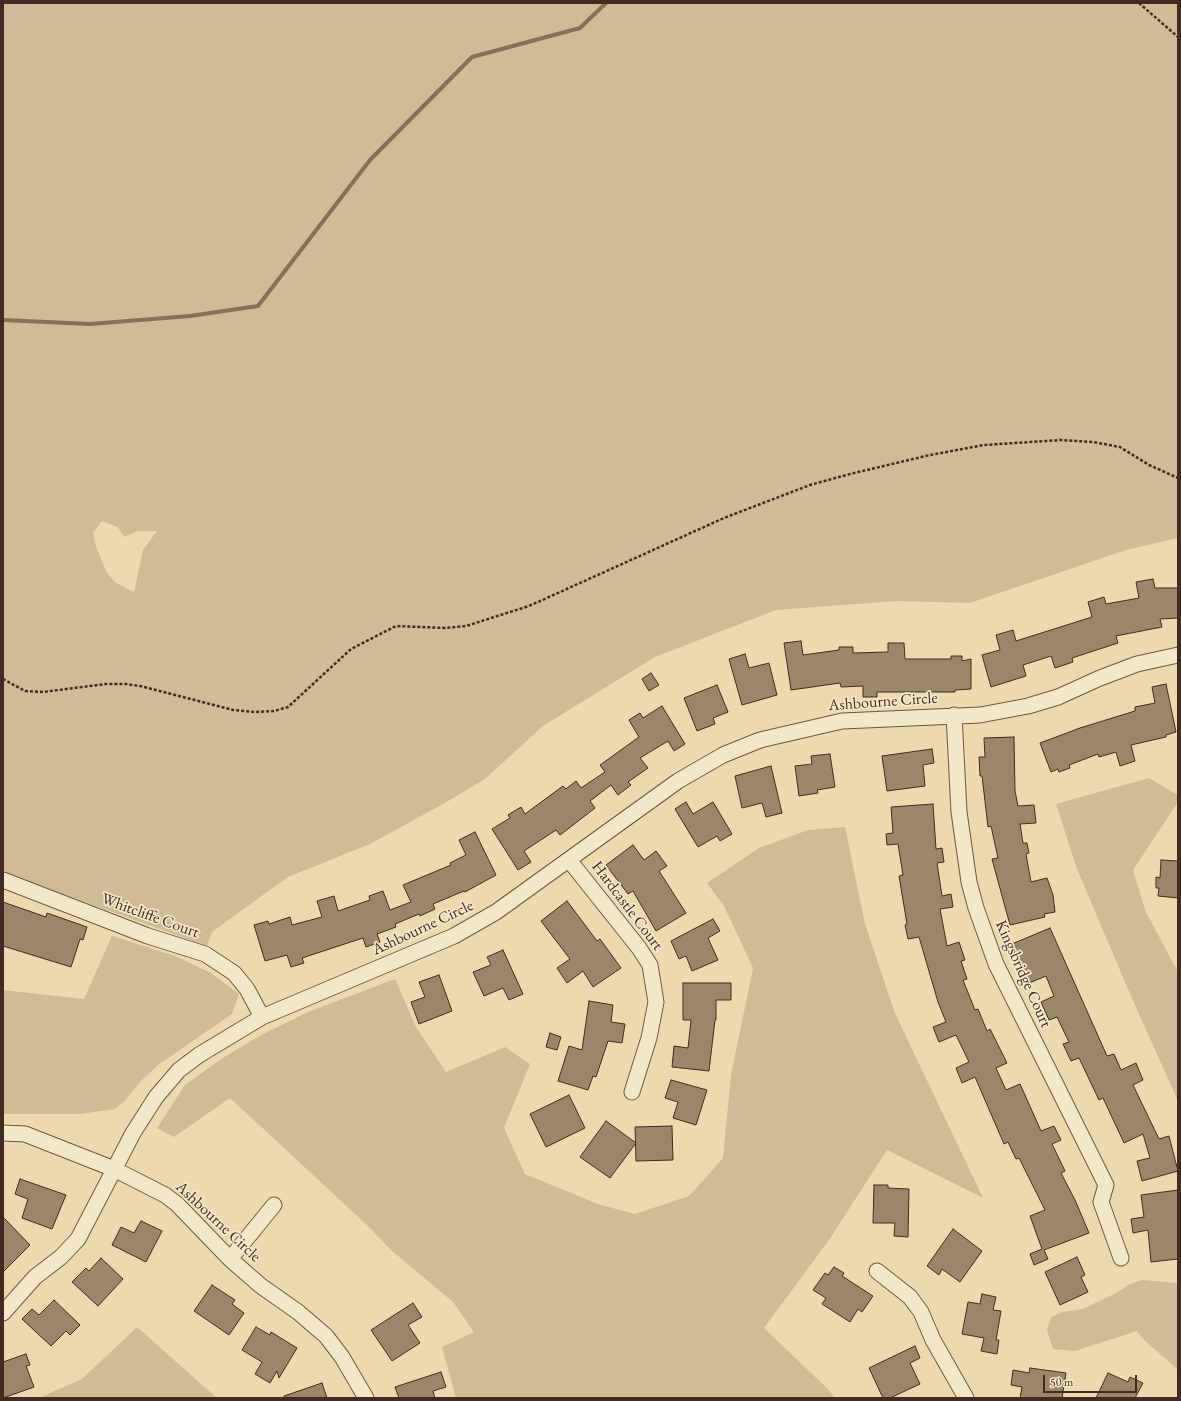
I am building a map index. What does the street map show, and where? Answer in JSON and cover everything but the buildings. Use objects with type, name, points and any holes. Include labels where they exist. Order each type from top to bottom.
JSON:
[{"type":"street","name":"Ashbourne Circle","points":[[366,1398],[342,1357],[326,1336],[298,1312],[261,1286],[230,1259],[177,1204],[151,1187],[114,1169],[133,1133],[156,1097],[179,1070],[199,1055],[262,1017],[454,936],[496,912],[678,781],[723,755],[760,740],[842,720],[980,715],[1028,706],[1058,697],[1100,678],[1137,664],[1178,655]]},
{"type":"street","name":"Kingsbridge Court","points":[[954,716],[959,812],[963,843],[969,882],[983,930],[996,964],[1106,1185],[1101,1202],[1121,1258]]},
{"type":"street","name":"Hardcastle Court","points":[[569,860],[639,948],[650,965],[656,1002],[649,1038],[632,1092]]},
{"type":"street","name":"Whitcliffe Court","points":[[3,880],[148,936],[205,954],[234,973],[247,990],[262,1017]]},
{"type":"street","points":[[3,1133],[25,1134],[114,1169],[78,1239],[61,1257],[35,1277],[3,1313]]},
{"type":"street","points":[[230,1259],[274,1205]]},
{"type":"street","points":[[877,1271],[910,1297],[921,1312],[933,1340],[966,1398]]},
{"type":"path","points":[[1139,3],[1178,37]]},
{"type":"path","points":[[3,679],[25,691],[43,692],[106,684],[126,684],[140,686],[233,710],[254,712],[274,711],[288,707],[351,649],[396,626],[446,628],[466,626],[528,606],[724,518],[810,485],[850,474],[930,454],[984,445],[1061,440],[1093,442],[1120,447],[1149,465],[1178,478]]},
{"type":"shaded area","points":[[3,3],[1178,3],[1178,538],[1126,550],[970,603],[896,601],[776,610],[655,657],[543,726],[485,779],[445,803],[370,844],[288,877],[212,932],[207,946],[3,872]],"holes":[[[102,521],[118,527],[124,537],[138,531],[157,531],[143,550],[134,592],[116,583],[107,573],[96,547],[93,533]]]},
{"type":"shaded area","points":[[1149,778],[1178,795],[1178,802],[1133,870],[1145,910],[1178,972],[1178,1101],[1130,994],[1077,869],[1056,804]]},
{"type":"shaded area","points":[[845,827],[865,924],[894,1011],[983,1198],[887,1150],[829,1240],[764,1328],[829,1390],[835,1398],[456,1398],[442,1347],[474,1332],[453,1302],[391,1250],[368,1226],[230,1098],[174,1137],[157,1128],[185,1085],[221,1059],[261,1035],[308,1012],[395,979],[416,1027],[446,1072],[505,1047],[530,1064],[504,1128],[525,1174],[598,1204],[635,1214],[689,1196],[723,1158],[731,1075],[753,968],[724,906],[707,883],[759,848],[808,830]]},
{"type":"shaded area","points":[[112,936],[175,956],[211,973],[239,994],[232,1014],[158,1065],[140,1082],[125,1101],[115,1109],[79,1114],[3,1114],[3,990],[84,999]]},
{"type":"shaded area","points":[[1142,1280],[1178,1283],[1178,1370],[1142,1338],[1137,1331],[1075,1351],[1053,1349],[1047,1330],[1051,1317],[1062,1312],[1083,1309],[1116,1293],[1130,1284]]},
{"type":"shaded area","points":[[137,1327],[217,1398],[39,1398],[82,1379]]},
{"type":"waterway","points":[[3,320],[90,324],[190,316],[258,306],[370,160],[472,57],[580,28],[606,3]]}]
